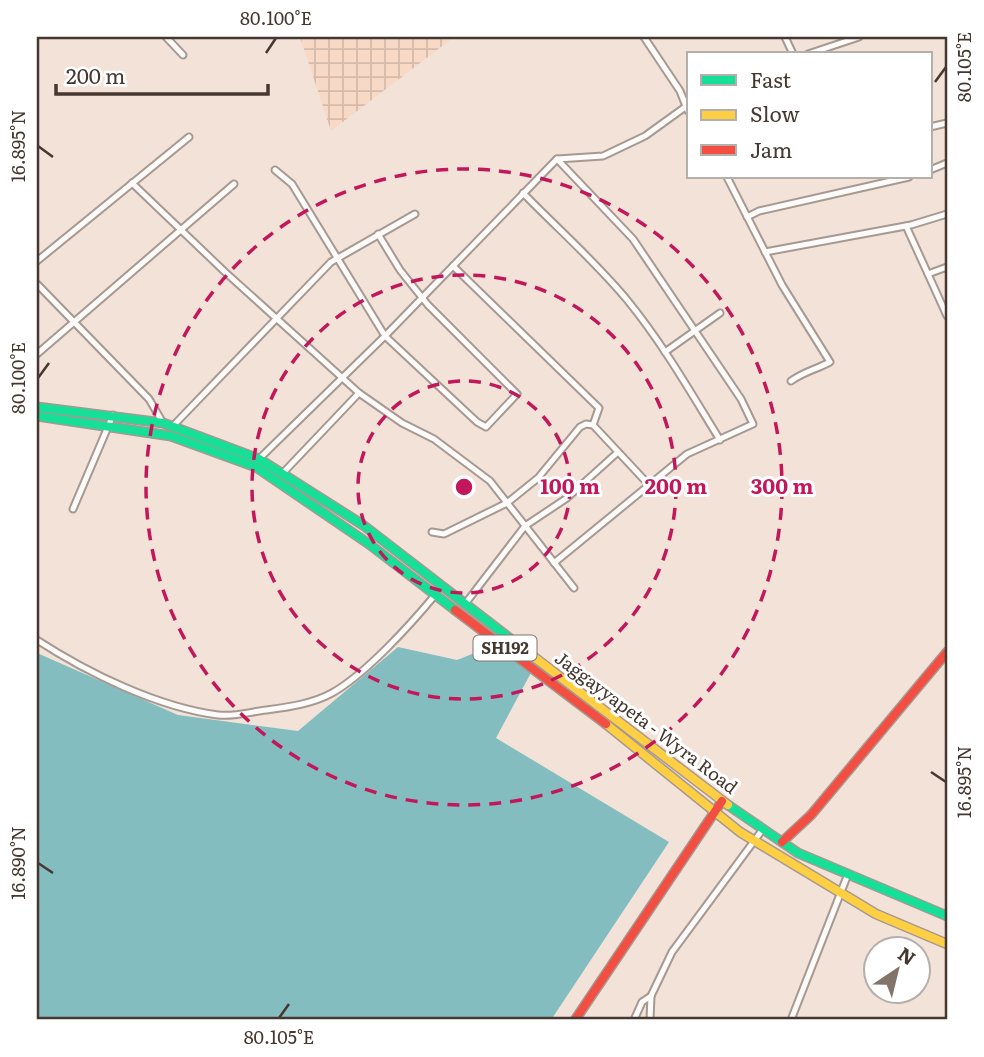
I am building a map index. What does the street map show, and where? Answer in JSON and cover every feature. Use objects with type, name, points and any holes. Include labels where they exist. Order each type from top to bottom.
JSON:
[{"type":"main road","name":"Jaggayyapeta - Wyra Road","points":[[37,407],[113,415],[167,425],[259,459],[363,525],[722,801],[797,853],[947,916]]},
{"type":"main road","name":"SH192","points":[[37,415],[171,436],[256,467],[369,544],[634,745],[754,840],[876,914],[947,944]]},
{"type":"main road","points":[[782,842],[811,815],[947,652]]},
{"type":"main road","points":[[575,1020],[722,801]]},
{"type":"street","points":[[166,37],[183,55]]},
{"type":"street","points":[[644,37],[687,105]]},
{"type":"street","points":[[814,52],[859,37]]},
{"type":"street","points":[[259,459],[341,376],[385,336],[557,159],[603,156],[645,136],[687,108]]},
{"type":"street","points":[[37,261],[188,137]]},
{"type":"street","points":[[554,563],[687,454],[753,424],[741,399],[633,239],[557,159]]},
{"type":"street","points":[[275,170],[292,184],[385,336],[477,422],[486,427],[517,394],[422,298],[400,270],[379,234]]},
{"type":"street","points":[[728,178],[782,285],[831,362],[816,370],[801,373],[791,381]]},
{"type":"street","points":[[747,217],[759,211],[905,178]]},
{"type":"street","points":[[132,183],[359,393],[402,423],[435,439],[490,481],[574,588]]},
{"type":"street","points":[[37,354],[234,184]]},
{"type":"street","points":[[523,194],[629,302],[665,352],[720,440]]},
{"type":"street","points":[[37,284],[149,399],[167,425],[337,259],[415,214]]},
{"type":"street","points":[[765,252],[906,226],[947,214]]},
{"type":"street","points":[[906,226],[947,316]]},
{"type":"street","points":[[453,266],[599,408],[593,425]]},
{"type":"street","points":[[928,274],[947,267]]},
{"type":"street","points":[[665,352],[720,313]]},
{"type":"street","points":[[282,474],[359,393]]},
{"type":"street","points":[[73,509],[113,415]]},
{"type":"street","points":[[432,532],[444,534],[507,503],[538,478],[580,427],[586,424],[593,425],[650,486]]},
{"type":"street","points":[[465,604],[525,526],[568,498],[618,452]]},
{"type":"street","points":[[37,640],[104,678],[160,700],[220,715],[237,715],[288,708],[331,694],[377,656],[443,587]]},
{"type":"street","points":[[650,1020],[651,996],[672,952],[763,829]]},
{"type":"street","points":[[790,1020],[848,874]]},
{"type":"street","points":[[634,1020],[642,1002],[651,996]]},
{"type":"shaded area","points":[[300,37],[454,37],[331,131]]},
{"type":"water","points":[[500,643],[533,669],[496,738],[669,842],[551,1020],[37,1020],[37,653],[178,715],[298,731],[398,647],[457,660]]},
{"type":"traffic: fast","points":[[37,407],[163,423],[259,459],[363,525],[534,657]]},
{"type":"traffic: fast","points":[[37,416],[171,436],[256,467],[369,544],[455,610]]},
{"type":"traffic: fast","points":[[728,805],[798,853],[947,916]]},
{"type":"traffic: slow","points":[[534,657],[728,805]]},
{"type":"traffic: slow","points":[[606,724],[740,832],[876,914],[947,944]]},
{"type":"traffic: jam","points":[[455,610],[606,724]]},
{"type":"traffic: jam","points":[[782,842],[811,815],[947,652]]},
{"type":"traffic: jam","points":[[575,1020],[722,801]]}]
